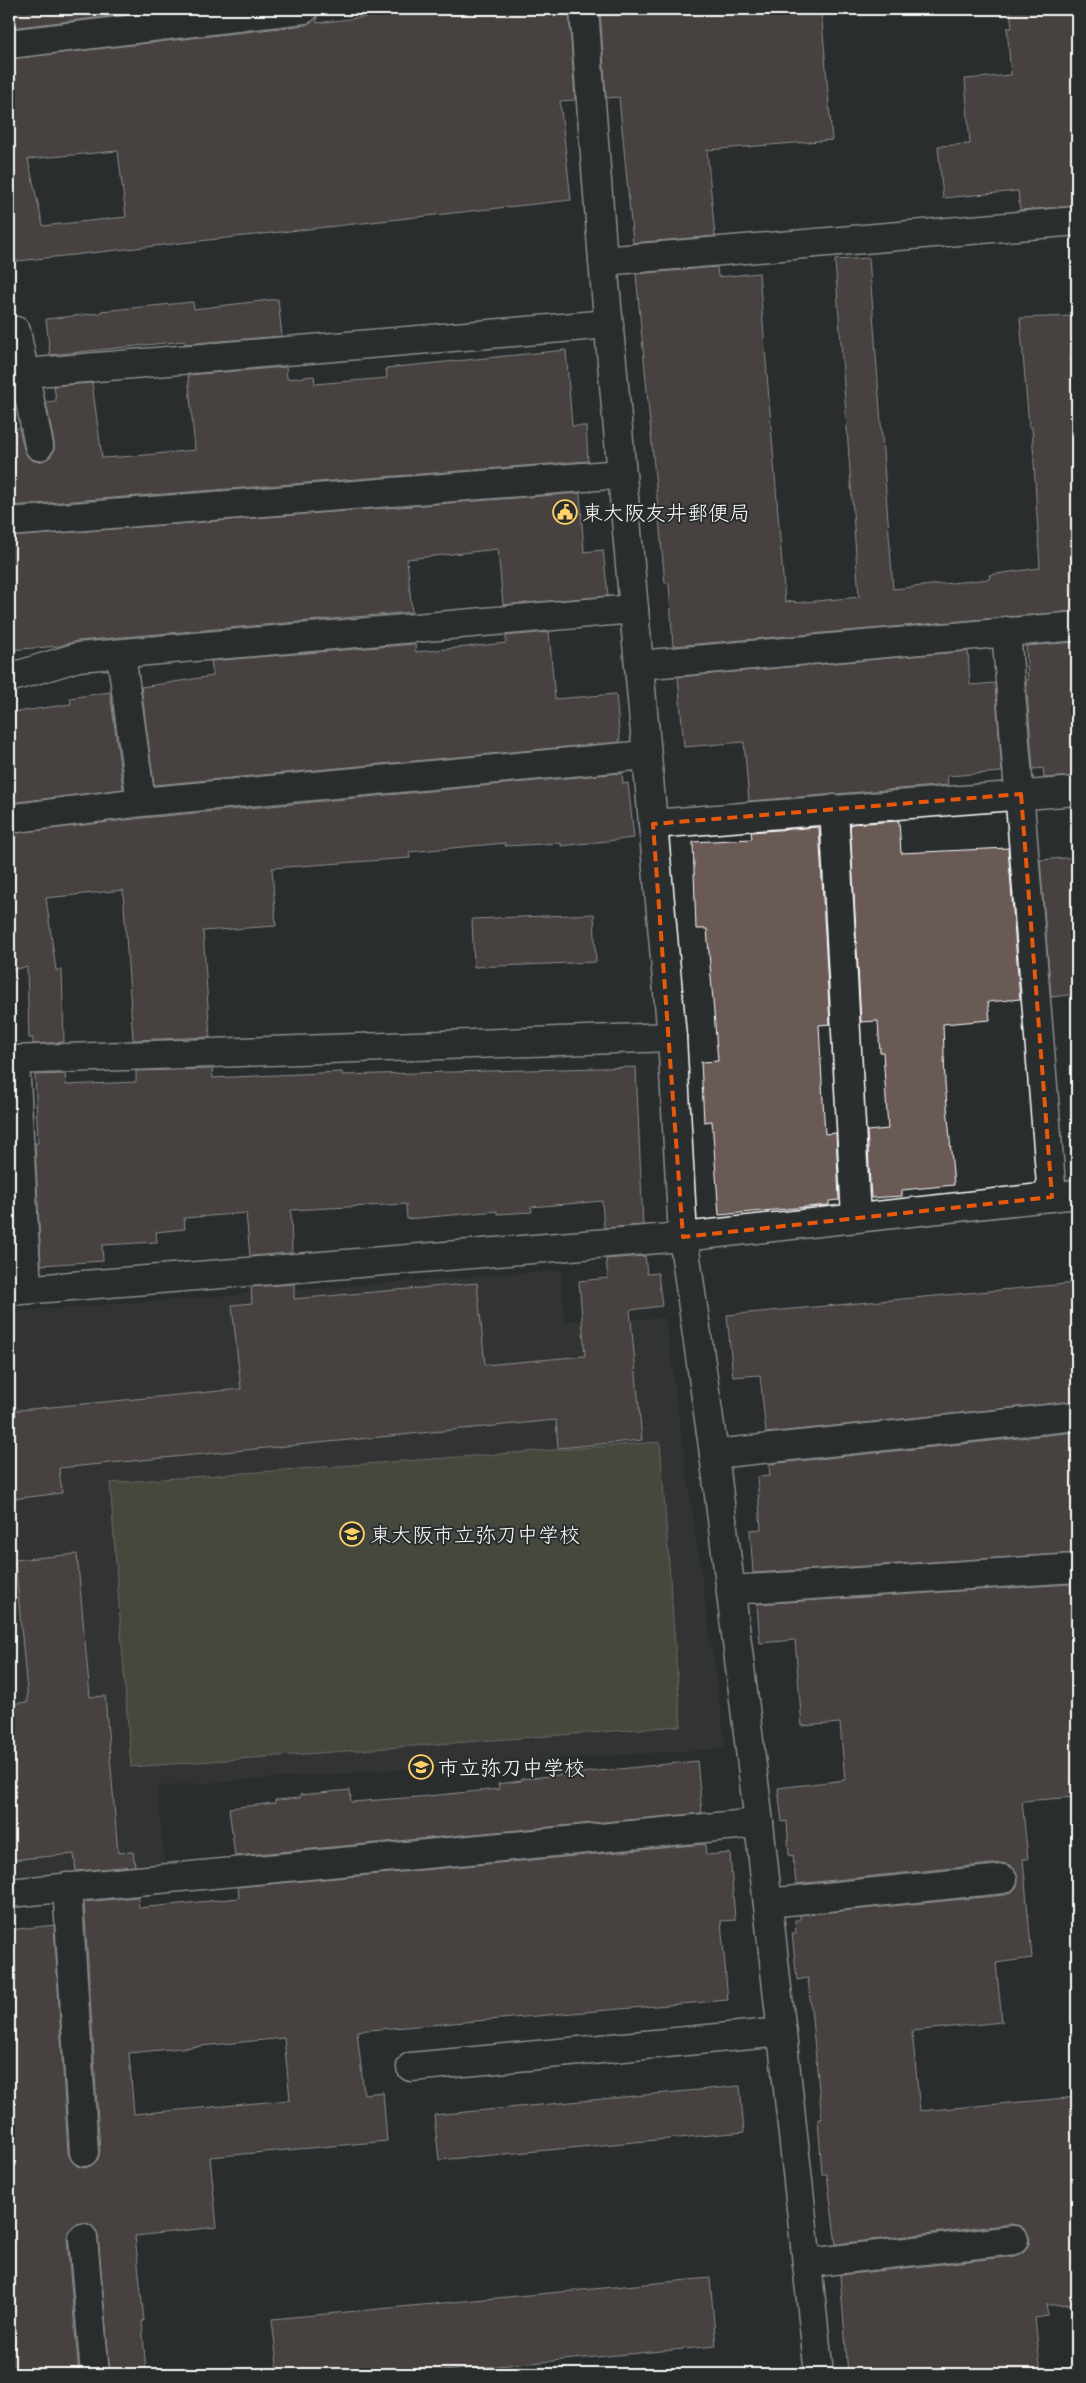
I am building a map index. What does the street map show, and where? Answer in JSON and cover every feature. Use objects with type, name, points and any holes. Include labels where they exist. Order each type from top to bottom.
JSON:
[{"type":"street","points":[[9,44],[304,9]]},
{"type":"street","points":[[584,9],[609,324],[672,1037],[683,1237],[714,1454],[759,1823],[818,2374]]},
{"type":"street","points":[[604,262],[1077,221]]},
{"type":"street","points":[[25,373],[609,324]]},
{"type":"street","points":[[16,331],[39,446]]},
{"type":"street","points":[[9,522],[622,474]]},
{"type":"street","points":[[9,678],[78,657],[634,610]]},
{"type":"street","points":[[639,665],[1077,626]]},
{"type":"street","points":[[672,1037],[12,1060],[18,1290],[683,1237],[1064,1196],[1020,794],[1006,631]]},
{"type":"street","points":[[121,654],[141,802]]},
{"type":"street","points":[[9,819],[141,802],[646,755]]},
{"type":"street","points":[[653,824],[1020,794],[1077,792]]},
{"type":"street","points":[[834,809],[856,1218]]},
{"type":"street","points":[[714,1454],[1077,1416]]},
{"type":"street","points":[[731,1590],[1077,1568]]},
{"type":"street","points":[[9,1892],[759,1823]]},
{"type":"street","points":[[768,1903],[1003,1879]]},
{"type":"street","points":[[67,1887],[84,2152]]},
{"type":"street","points":[[411,2067],[782,2032]]},
{"type":"street","points":[[83,2238],[95,2374]]},
{"type":"street","points":[[806,2263],[1014,2240]]},
{"type":"highlighted area","points":[[1021,794],[1052,1197],[683,1237],[653,824]]},
{"type":"shaded area","name":"東大阪市立弥刀中学校","points":[[561,1270],[565,1321],[665,1318],[726,1748],[157,1786],[165,1866],[9,1876],[9,1312]]},
{"type":"green space","points":[[660,1442],[681,1726],[131,1767],[110,1483]]},
{"type":"building","points":[[9,9],[173,9],[9,28]]},
{"type":"building","points":[[430,9],[569,9],[575,100],[560,101],[571,200],[9,262],[9,59],[306,25],[317,17],[317,23]],"holes":[[[118,151],[126,217],[43,226],[28,159]]]},
{"type":"building","points":[[600,9],[821,9],[832,140],[707,150],[715,236],[633,243],[619,97],[606,98]]},
{"type":"building","points":[[1010,9],[1077,9],[1077,206],[1020,210],[1018,191],[943,198],[938,146],[970,144],[965,79],[1011,75],[1007,28],[1012,28]]},
{"type":"building","points":[[869,258],[893,589],[990,579],[989,575],[1040,568],[1032,427],[1029,427],[1020,318],[1073,316],[1075,355],[1070,356],[1075,423],[1077,611],[673,646],[669,583],[665,583],[636,274],[717,267],[718,277],[759,273],[785,602],[795,601],[795,603],[859,597],[835,260]]},
{"type":"building","points":[[278,299],[282,336],[185,344],[184,341],[50,355],[46,319],[101,313],[101,311],[193,302],[194,309]]},
{"type":"building","points":[[566,350],[572,426],[586,426],[588,461],[9,506],[9,429],[19,428],[28,457],[34,461],[42,461],[50,457],[54,451],[54,443],[46,402],[56,401],[54,386],[92,383],[102,458],[135,456],[195,450],[188,375],[286,367],[287,379],[314,376],[315,384],[387,378],[386,368]]},
{"type":"building","points":[[580,493],[584,552],[603,550],[608,596],[503,605],[498,549],[407,559],[412,612],[77,641],[59,646],[9,650],[9,537]]},
{"type":"building","points":[[549,632],[555,699],[616,694],[620,742],[154,785],[141,687],[213,676],[211,661],[415,644],[416,652],[506,643],[506,636]]},
{"type":"building","points":[[1077,642],[1077,776],[1044,778],[1043,768],[1033,769],[1026,680],[1028,680],[1026,646]]},
{"type":"building","points":[[968,651],[970,685],[995,683],[1002,772],[947,776],[948,785],[749,801],[744,742],[684,747],[678,677]]},
{"type":"building","points":[[110,692],[123,789],[9,803],[9,713],[71,704],[70,698]]},
{"type":"building","points":[[622,773],[623,784],[628,783],[634,838],[561,846],[561,843],[505,846],[505,843],[409,852],[410,858],[272,868],[276,926],[203,931],[210,1037],[133,1040],[123,890],[46,898],[56,970],[62,970],[64,1042],[33,1044],[33,1038],[29,1038],[27,967],[9,970],[9,834],[143,818]]},
{"type":"building","points":[[899,821],[901,853],[1008,848],[1020,999],[988,1002],[990,1020],[943,1024],[945,1083],[954,1185],[902,1190],[902,1196],[871,1198],[867,1131],[888,1129],[883,1052],[880,1052],[878,1021],[861,1022],[850,824]]},
{"type":"building","points":[[819,827],[830,1024],[819,1025],[823,1101],[825,1134],[836,1133],[839,1200],[829,1201],[829,1205],[719,1215],[712,1121],[704,1122],[701,1062],[718,1061],[707,929],[696,929],[693,842],[752,839],[751,832]]},
{"type":"building","points":[[1077,857],[1077,994],[1051,997],[1040,860]]},
{"type":"building","points":[[594,914],[596,962],[474,967],[472,919]]},
{"type":"building","points":[[636,1067],[643,1225],[604,1228],[602,1201],[531,1207],[532,1212],[497,1214],[497,1211],[407,1219],[406,1204],[291,1210],[292,1253],[250,1256],[246,1213],[184,1218],[185,1229],[156,1232],[157,1242],[102,1245],[103,1261],[41,1265],[35,1143],[38,1143],[35,1075],[65,1074],[66,1085],[136,1082],[136,1071],[212,1069],[213,1078],[342,1072],[342,1075]]},
{"type":"building","points":[[645,1256],[647,1274],[658,1273],[662,1306],[630,1310],[642,1440],[558,1448],[556,1420],[59,1468],[62,1493],[12,1499],[9,1475],[9,1411],[241,1389],[232,1305],[252,1303],[251,1287],[294,1284],[294,1299],[477,1283],[485,1365],[585,1356],[579,1281],[608,1278],[606,1259]]},
{"type":"building","points":[[1077,1283],[1077,1401],[766,1433],[760,1375],[733,1377],[727,1315]]},
{"type":"building","points":[[1077,1432],[1077,1553],[753,1573],[750,1530],[761,1529],[757,1477],[770,1476],[769,1464]]},
{"type":"building","points":[[77,1554],[90,1697],[105,1696],[118,1853],[133,1852],[135,1866],[76,1871],[74,1854],[9,1860],[9,1704],[28,1702],[15,1560]]},
{"type":"building","points":[[1070,1584],[1077,1649],[1077,1797],[1022,1801],[1028,1859],[1023,1859],[1032,1958],[996,1963],[1002,2022],[912,2031],[920,2111],[1077,2097],[1077,2304],[1046,2305],[1048,2316],[1035,2318],[1041,2374],[848,2374],[840,2275],[1016,2256],[1024,2252],[1028,2247],[1030,2239],[1026,2230],[1012,2224],[836,2244],[827,2174],[822,2174],[818,2119],[822,2119],[808,1978],[797,1980],[792,1933],[796,1933],[795,1920],[800,1920],[800,1915],[1005,1895],[1012,1892],[1017,1886],[1018,1877],[1010,1865],[1001,1863],[796,1884],[793,1855],[789,1856],[787,1821],[782,1822],[778,1788],[845,1780],[840,1723],[802,1726],[795,1640],[760,1643],[757,1604]]},
{"type":"building","points":[[697,1761],[702,1813],[235,1856],[229,1808],[275,1803],[275,1800],[300,1798],[300,1795],[350,1790],[351,1802],[499,1789],[498,1784],[521,1781],[521,1779]]},
{"type":"building","points":[[705,1844],[706,1855],[730,1853],[735,1920],[721,1921],[728,2000],[357,2031],[364,2094],[383,2092],[387,2141],[210,2157],[217,2227],[135,2236],[144,2321],[142,2321],[146,2374],[110,2374],[98,2236],[95,2229],[89,2224],[81,2223],[74,2225],[69,2231],[67,2239],[79,2374],[9,2374],[9,2174],[12,2173],[9,2142],[12,2142],[9,2094],[9,1930],[54,1925],[68,2153],[71,2160],[77,2166],[85,2168],[92,2165],[98,2159],[100,2151],[84,1902],[138,1897],[139,1908],[239,1898],[238,1887]],"holes":[[[284,2038],[290,2100],[134,2114],[129,2053]]]},
{"type":"building","points":[[740,2086],[744,2132],[439,2160],[434,2115]]},
{"type":"building","points":[[710,2278],[716,2346],[410,2374],[278,2374],[272,2319]]},
{"type":"place","name":"東大阪友井郵便局","points":[[565,512]]},
{"type":"place","name":"東大阪市立弥刀中学校","points":[[352,1534]]},
{"type":"place","name":"市立弥刀中学校","points":[[421,1767]]}]
